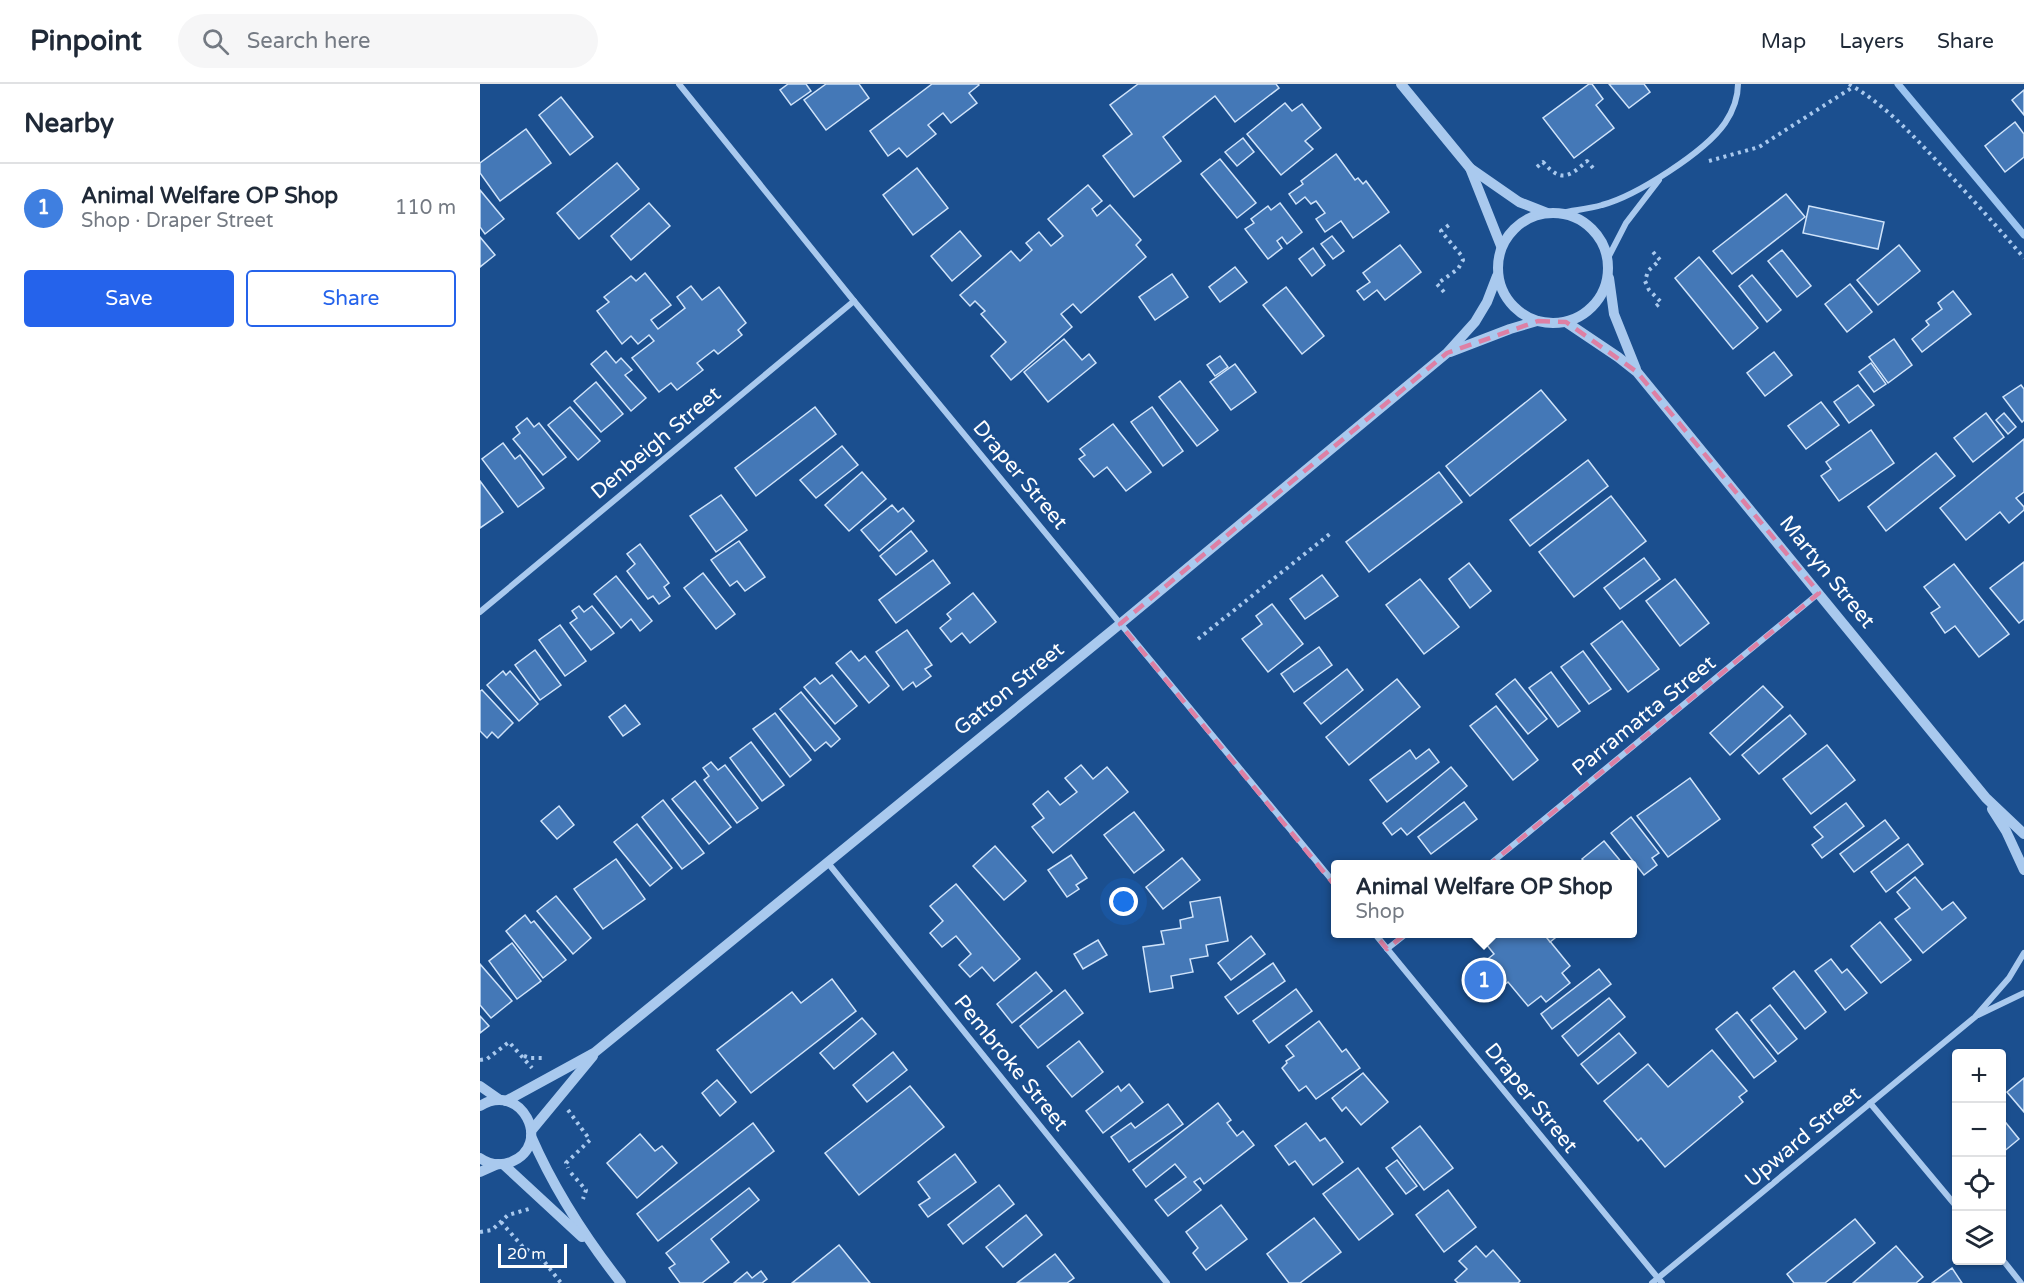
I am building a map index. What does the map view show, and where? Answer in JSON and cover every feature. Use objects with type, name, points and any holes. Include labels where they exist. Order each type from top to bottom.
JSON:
[{"type":"street","name":"Draper Street","points":[[679,84],[1331,880]]},
{"type":"street","points":[[1401,84],[1470,168],[1519,202],[1546,213]]},
{"type":"street","points":[[1561,213],[1577,218],[1592,228],[1602,242],[1608,258],[1608,275],[1604,291],[1594,305],[1581,316],[1552,324],[1523,315],[1511,305],[1502,291],[1497,276],[1497,261],[1509,234],[1519,223],[1532,216],[1603,205],[1662,177],[1721,128],[1735,103],[1738,84]]},
{"type":"street","points":[[1470,168],[1502,246]]},
{"type":"street","points":[[1608,258],[1626,223],[1662,177]]},
{"type":"street","name":"Martyn Street","points":[[1608,275],[1614,314],[1637,372]]},
{"type":"street","name":"Gatton Street","points":[[480,1106],[490,1101],[503,1100],[594,1053],[828,863],[1447,353],[1475,322],[1487,302],[1497,276]]},
{"type":"street","name":"Denbeigh Street","points":[[480,612],[854,300]]},
{"type":"street","name":"Gatton Street","points":[[1447,353],[1510,328],[1538,321]]},
{"type":"street","name":"Martyn Street","points":[[1566,322],[1637,372],[1986,798],[2024,834]]},
{"type":"street","name":"Parramatta Street","points":[[1495,860],[1819,593]]},
{"type":"street","name":"Martyn Street","points":[[1986,798],[2006,831],[2024,870]]},
{"type":"street","name":"Pembroke Street","points":[[828,863],[1167,1283]]},
{"type":"street","name":"Draper Street","points":[[1379,938],[1657,1281]]},
{"type":"street","points":[[1388,949],[1400,938]]},
{"type":"street","name":"Upward Street","points":[[1657,1281],[1975,1017],[2008,978],[2024,953]]},
{"type":"street","name":"Upward Street","points":[[1975,1017],[2024,993]]},
{"type":"street","name":"Gatton Street","points":[[501,1164],[514,1161],[522,1154],[528,1146],[531,1133],[585,1068],[594,1053]]},
{"type":"street","points":[[480,1086],[503,1100],[516,1104],[523,1111],[529,1120],[531,1133],[555,1186],[593,1248],[621,1283]]},
{"type":"street","points":[[1870,1103],[1952,1201]]},
{"type":"street","points":[[480,1158],[487,1162],[501,1164],[531,1188],[593,1248]]},
{"type":"street","points":[[480,1172],[501,1164]]},
{"type":"street","points":[[2006,1265],[2021,1283]]},
{"type":"path","points":[[1676,166],[1709,161],[1757,148],[1851,85],[1877,103],[1918,141],[2024,258]]},
{"type":"path","points":[[1537,167],[1543,162],[1554,173],[1561,176],[1573,173],[1587,161],[1593,168]]},
{"type":"path","points":[[1444,292],[1437,284],[1458,269],[1463,260],[1441,231],[1449,225]]},
{"type":"path","points":[[1653,252],[1660,260],[1648,271],[1645,280],[1649,290],[1661,302],[1654,308]]},
{"type":"path","points":[[1198,639],[1330,533]]},
{"type":"path","points":[[480,1059],[487,1059],[509,1042],[534,1070]]},
{"type":"path","points":[[565,1178],[571,1173],[566,1163],[590,1140],[566,1109]]},
{"type":"path","points":[[480,1232],[492,1230],[508,1215],[532,1206]]},
{"type":"path","points":[[501,1222],[523,1247],[543,1260],[561,1283]]},
{"type":"highlighted area","points":[[1538,321],[1566,322],[1637,372],[1819,593],[1387,949],[1120,624],[1447,353]]},
{"type":"building","points":[[788,84],[806,84],[811,91],[791,105],[780,90]]},
{"type":"building","points":[[826,84],[859,84],[869,98],[826,130],[804,100]]},
{"type":"building","points":[[932,84],[978,84],[969,93],[977,103],[951,123],[943,113],[928,125],[936,134],[907,157],[899,148],[888,156],[870,131]]},
{"type":"building","points":[[1138,84],[1276,84],[1279,88],[1235,122],[1215,96],[1163,137],[1181,161],[1134,197],[1103,156],[1132,134],[1110,105]]},
{"type":"building","points":[[1592,84],[1603,99],[1596,105],[1614,128],[1574,158],[1543,118]]},
{"type":"building","points":[[1609,84],[1644,84],[1650,92],[1629,108]]},
{"type":"building","points":[[2024,90],[2024,115],[2012,100]]},
{"type":"building","points":[[561,97],[593,137],[570,155],[539,115]]},
{"type":"building","points":[[1285,103],[1292,111],[1302,104],[1321,128],[1305,141],[1313,149],[1281,175],[1247,134]]},
{"type":"building","points":[[2015,122],[2024,134],[2024,157],[2005,172],[1985,146]]},
{"type":"building","points":[[526,129],[551,163],[500,201],[480,173],[480,163]]},
{"type":"building","points":[[1243,138],[1254,152],[1237,166],[1225,152]]},
{"type":"building","points":[[1336,154],[1355,180],[1358,178],[1363,184],[1366,181],[1389,212],[1353,238],[1341,221],[1325,232],[1316,219],[1325,213],[1316,201],[1311,204],[1305,197],[1296,204],[1289,194],[1303,184],[1301,181]]},
{"type":"building","points":[[1220,159],[1256,203],[1237,218],[1201,174]]},
{"type":"building","points":[[617,163],[639,189],[579,239],[557,213]]},
{"type":"building","points":[[917,168],[948,208],[913,235],[883,195]]},
{"type":"building","points":[[1088,185],[1102,201],[1092,209],[1097,216],[1110,205],[1141,240],[1136,245],[1146,257],[1081,313],[1073,304],[1061,314],[1072,327],[1011,380],[991,356],[1006,342],[981,314],[985,311],[975,301],[970,306],[960,295],[1011,251],[1020,261],[1032,250],[1026,243],[1039,232],[1051,246],[1063,236],[1048,219]]},
{"type":"building","points":[[480,190],[504,219],[485,234],[480,227]]},
{"type":"building","points":[[1786,194],[1805,217],[1732,274],[1713,251]]},
{"type":"building","points":[[649,203],[670,226],[631,260],[611,236]]},
{"type":"building","points":[[1280,203],[1302,232],[1287,244],[1282,237],[1277,241],[1282,248],[1268,259],[1245,229],[1254,223],[1251,219],[1268,206],[1271,210]]},
{"type":"building","points":[[1809,206],[1884,222],[1878,249],[1803,233]]},
{"type":"building","points":[[960,231],[981,256],[952,281],[931,256]]},
{"type":"building","points":[[1332,236],[1344,251],[1333,259],[1321,244]]},
{"type":"building","points":[[480,237],[495,255],[480,267]]},
{"type":"building","points":[[1400,245],[1421,272],[1385,300],[1377,290],[1364,300],[1357,291],[1370,282],[1363,273]]},
{"type":"building","points":[[1899,245],[1920,271],[1878,305],[1857,280]]},
{"type":"building","points":[[1313,248],[1325,265],[1312,276],[1299,259]]},
{"type":"building","points":[[1782,250],[1811,286],[1797,297],[1768,261]]},
{"type":"building","points":[[1699,257],[1758,328],[1733,349],[1675,278]]},
{"type":"building","points":[[1235,267],[1247,282],[1220,302],[1209,287]]},
{"type":"building","points":[[645,273],[671,305],[651,320],[658,329],[685,308],[677,297],[691,286],[702,300],[719,287],[746,323],[738,330],[742,335],[718,354],[714,350],[697,363],[703,370],[677,390],[671,383],[659,392],[632,358],[654,341],[649,335],[638,344],[631,336],[622,344],[597,311],[609,302],[604,297],[631,276],[636,281]]},
{"type":"building","points":[[1172,274],[1188,297],[1155,320],[1139,297]]},
{"type":"building","points":[[1752,275],[1781,310],[1767,322],[1739,286]]},
{"type":"building","points":[[1850,284],[1872,312],[1847,332],[1825,304]]},
{"type":"building","points":[[1286,287],[1324,336],[1302,354],[1263,305]]},
{"type":"building","points":[[1953,291],[1971,314],[1922,352],[1912,339],[1929,325],[1926,321],[1942,309],[1938,303]]},
{"type":"building","points":[[1064,339],[1082,360],[1089,354],[1096,363],[1048,402],[1024,372]]},
{"type":"building","points":[[1894,339],[1912,365],[1888,383],[1869,357]]},
{"type":"building","points":[[606,351],[616,363],[621,358],[632,370],[625,375],[646,398],[631,411],[591,364]]},
{"type":"building","points":[[1774,352],[1792,375],[1765,396],[1747,373]]},
{"type":"building","points":[[1220,356],[1228,367],[1215,376],[1207,365]]},
{"type":"building","points":[[1871,363],[1886,384],[1874,392],[1859,372]]},
{"type":"building","points":[[1235,364],[1256,392],[1231,410],[1210,382]]},
{"type":"building","points":[[1180,381],[1218,430],[1197,446],[1159,397]]},
{"type":"building","points":[[596,382],[623,414],[601,432],[574,401]]},
{"type":"building","points":[[1858,385],[1874,405],[1849,423],[1834,402]]},
{"type":"building","points":[[2021,385],[2024,389],[2024,420],[2022,422],[2003,397]]},
{"type":"building","points":[[1541,390],[1566,420],[1470,496],[1446,466]]},
{"type":"building","points":[[1821,402],[1839,425],[1806,449],[1788,426]]},
{"type":"building","points":[[570,407],[600,441],[578,460],[548,425]]},
{"type":"building","points":[[815,407],[836,434],[756,496],[735,468]]},
{"type":"building","points":[[1152,407],[1183,451],[1163,466],[1131,422]]},
{"type":"building","points":[[1986,413],[2004,437],[1973,462],[1954,438]]},
{"type":"building","points":[[2004,413],[2016,427],[2008,434],[1996,420]]},
{"type":"building","points":[[527,418],[534,427],[539,423],[566,457],[543,475],[513,439],[520,433],[516,427]]},
{"type":"building","points":[[1113,424],[1151,472],[1126,491],[1107,467],[1094,477],[1079,459],[1085,455],[1080,449]]},
{"type":"building","points":[[1871,430],[1894,463],[1839,501],[1821,476],[1831,469],[1826,462]]},
{"type":"building","points":[[2024,439],[2024,492],[2016,498],[2024,510],[2009,523],[2000,512],[1966,540],[1940,508]]},
{"type":"building","points":[[503,443],[515,459],[520,455],[544,488],[518,507],[482,459]]},
{"type":"building","points":[[842,446],[858,465],[816,498],[800,480]]},
{"type":"building","points":[[1936,453],[1955,476],[1886,531],[1868,507]]},
{"type":"building","points":[[1588,460],[1608,486],[1530,546],[1510,520]]},
{"type":"building","points":[[862,472],[886,499],[849,531],[825,505]]},
{"type":"building","points":[[1439,472],[1462,502],[1369,572],[1346,542]]},
{"type":"building","points":[[480,481],[503,512],[480,528]]},
{"type":"building","points":[[721,495],[747,530],[716,552],[690,516]]},
{"type":"building","points":[[1611,496],[1646,541],[1574,597],[1539,552]]},
{"type":"building","points":[[892,505],[898,512],[903,508],[914,521],[879,551],[861,530]]},
{"type":"building","points":[[911,531],[927,551],[896,575],[880,556]]},
{"type":"building","points":[[739,541],[765,577],[745,591],[737,581],[730,586],[711,560]]},
{"type":"building","points":[[640,544],[669,583],[664,587],[670,596],[659,604],[653,596],[648,599],[627,571],[635,564],[627,554]]},
{"type":"building","points":[[1644,558],[1660,579],[1620,609],[1604,588]]},
{"type":"building","points":[[933,560],[950,583],[896,623],[879,600]]},
{"type":"building","points":[[2024,562],[2024,619],[2019,623],[1990,588]]},
{"type":"building","points":[[1469,563],[1491,591],[1470,608],[1449,579]]},
{"type":"building","points":[[1954,564],[2009,634],[1979,657],[1955,626],[1945,633],[1931,613],[1940,607],[1924,587]]},
{"type":"building","points":[[703,573],[735,614],[716,629],[684,588]]},
{"type":"building","points":[[1322,575],[1338,596],[1305,619],[1290,599]]},
{"type":"building","points":[[616,576],[652,621],[640,631],[631,619],[621,628],[594,594]]},
{"type":"building","points":[[1420,579],[1459,627],[1424,654],[1386,605]]},
{"type":"building","points":[[1675,579],[1709,623],[1680,646],[1646,601]]},
{"type":"building","points":[[973,593],[996,622],[970,643],[962,633],[951,642],[940,628],[951,619],[947,614]]},
{"type":"building","points":[[1272,604],[1303,644],[1268,672],[1242,639],[1262,624],[1256,616]]},
{"type":"building","points":[[579,606],[584,612],[592,606],[614,633],[591,650],[570,623],[577,618],[572,611]]},
{"type":"building","points":[[1622,621],[1659,669],[1628,692],[1591,644]]},
{"type":"building","points":[[560,625],[586,661],[565,676],[539,640]]},
{"type":"building","points":[[907,630],[932,665],[925,669],[931,676],[916,687],[913,682],[903,690],[876,652]]},
{"type":"building","points":[[1319,647],[1332,665],[1294,692],[1281,674]]},
{"type":"building","points":[[535,650],[561,685],[540,700],[515,665]]},
{"type":"building","points":[[851,651],[859,661],[865,656],[889,686],[869,703],[836,663]]},
{"type":"building","points":[[1583,651],[1611,689],[1589,704],[1561,667]]},
{"type":"building","points":[[1347,669],[1363,690],[1321,724],[1304,703]]},
{"type":"building","points":[[503,671],[506,675],[510,671],[538,704],[519,721],[487,685]]},
{"type":"building","points":[[1551,672],[1580,711],[1558,727],[1529,688]]},
{"type":"building","points":[[832,675],[857,706],[835,724],[804,687],[815,678],[820,684]]},
{"type":"building","points":[[1397,679],[1420,707],[1349,765],[1326,737]]},
{"type":"building","points":[[1515,679],[1547,719],[1528,734],[1496,694]]},
{"type":"building","points":[[1763,686],[1783,707],[1730,755],[1710,733]]},
{"type":"building","points":[[482,690],[513,723],[498,738],[492,732],[487,738],[480,731],[480,691]]},
{"type":"building","points":[[801,692],[840,739],[831,747],[826,742],[815,751],[780,709]]},
{"type":"building","points":[[625,705],[640,724],[623,736],[609,717]]},
{"type":"building","points":[[1496,706],[1538,760],[1513,780],[1470,726]]},
{"type":"building","points":[[775,713],[811,760],[790,777],[753,729]]},
{"type":"building","points":[[1790,715],[1806,734],[1759,774],[1742,755]]},
{"type":"building","points":[[751,742],[784,785],[762,801],[730,758]]},
{"type":"building","points":[[1827,745],[1855,780],[1811,814],[1783,779]]},
{"type":"building","points":[[1429,749],[1439,762],[1387,802],[1370,780],[1410,750],[1416,759]]},
{"type":"building","points":[[711,762],[718,770],[725,765],[758,808],[737,823],[704,780],[709,776],[703,768]]},
{"type":"building","points":[[1081,765],[1093,779],[1107,767],[1128,792],[1053,853],[1032,827],[1044,818],[1033,804],[1048,791],[1060,805],[1077,792],[1065,778]]},
{"type":"building","points":[[1451,767],[1467,786],[1407,835],[1401,828],[1392,835],[1383,823]]},
{"type":"building","points":[[1690,778],[1720,819],[1668,857],[1637,816]]},
{"type":"building","points":[[695,781],[731,827],[709,844],[672,799]]},
{"type":"building","points":[[663,800],[704,853],[682,869],[642,817]]},
{"type":"building","points":[[1464,802],[1477,819],[1431,854],[1418,837]]},
{"type":"building","points":[[1846,803],[1864,826],[1822,858],[1812,845],[1823,837],[1814,827]]},
{"type":"building","points":[[559,806],[574,825],[557,839],[541,821]]},
{"type":"building","points":[[1134,812],[1164,850],[1134,873],[1104,835]]},
{"type":"building","points":[[1631,817],[1659,853],[1652,858],[1657,865],[1644,875],[1637,866],[1637,860],[1632,860],[1611,833]]},
{"type":"building","points":[[1885,820],[1899,838],[1854,872],[1840,854]]},
{"type":"building","points":[[637,824],[672,868],[650,886],[614,842]]},
{"type":"building","points":[[1604,841],[1620,860],[1583,860]]},
{"type":"building","points":[[1908,844],[1923,864],[1886,892],[1871,872]]},
{"type":"building","points":[[995,846],[1026,881],[1004,900],[973,866]]},
{"type":"building","points":[[1071,855],[1087,878],[1076,885],[1079,889],[1067,897],[1048,870]]},
{"type":"building","points":[[1182,858],[1200,880],[1163,909],[1146,887]]},
{"type":"building","points":[[616,859],[645,899],[603,929],[574,889]]},
{"type":"building","points":[[1915,877],[1942,910],[1953,902],[1966,918],[1923,953],[1895,919],[1910,908],[1897,892]]},
{"type":"building","points":[[956,884],[1020,959],[994,981],[982,967],[970,977],[959,965],[971,954],[956,936],[942,947],[930,933],[943,921],[930,906]]},
{"type":"building","points":[[556,896],[591,938],[573,954],[537,911]]},
{"type":"building","points":[[1220,897],[1228,941],[1206,945],[1208,956],[1190,959],[1193,972],[1171,976],[1173,988],[1150,992],[1143,947],[1164,944],[1161,931],[1181,928],[1180,920],[1193,917],[1190,902]]},
{"type":"building","points":[[525,915],[531,923],[534,921],[566,960],[543,978],[506,931]]},
{"type":"building","points":[[1880,922],[1911,960],[1881,983],[1851,946]]},
{"type":"building","points":[[1251,936],[1265,954],[1231,980],[1218,963]]},
{"type":"building","points":[[1481,938],[1547,938],[1570,966],[1562,973],[1570,983],[1546,1002],[1541,996],[1528,1006],[1508,982],[1488,998],[1469,974],[1494,954]]},
{"type":"building","points":[[1098,940],[1107,955],[1083,969],[1074,954]]},
{"type":"building","points":[[512,943],[541,981],[517,999],[489,961]]},
{"type":"building","points":[[1831,959],[1842,973],[1847,969],[1867,993],[1845,1010],[1815,971]]},
{"type":"building","points":[[1273,963],[1285,981],[1238,1014],[1225,997]]},
{"type":"building","points":[[480,964],[512,1001],[491,1018],[480,1005]]},
{"type":"building","points":[[1599,969],[1611,984],[1552,1029],[1541,1014]]},
{"type":"building","points":[[1794,971],[1826,1012],[1805,1029],[1773,988]]},
{"type":"building","points":[[1036,972],[1052,991],[1012,1023],[997,1004]]},
{"type":"building","points":[[832,979],[856,1011],[751,1093],[717,1050],[792,992],[801,1003]]},
{"type":"building","points":[[1296,989],[1312,1011],[1269,1043],[1253,1021]]},
{"type":"building","points":[[1065,990],[1083,1013],[1038,1048],[1020,1026]]},
{"type":"building","points":[[1609,998],[1625,1017],[1578,1056],[1562,1036]]},
{"type":"building","points":[[1770,1005],[1797,1039],[1778,1054],[1751,1020]]},
{"type":"building","points":[[1737,1012],[1776,1061],[1754,1078],[1716,1029]]},
{"type":"building","points":[[480,1016],[489,1026],[480,1033]]},
{"type":"building","points":[[862,1018],[876,1034],[834,1069],[820,1053]]},
{"type":"building","points":[[1319,1021],[1342,1052],[1346,1049],[1360,1068],[1316,1099],[1306,1086],[1299,1091],[1282,1068],[1287,1063],[1286,1061],[1294,1056],[1286,1046]]},
{"type":"building","points":[[1619,1033],[1636,1053],[1598,1084],[1581,1064]]},
{"type":"building","points":[[1079,1041],[1103,1072],[1072,1097],[1047,1066]]},
{"type":"building","points":[[1712,1050],[1747,1091],[1739,1097],[1743,1102],[1665,1167],[1641,1138],[1638,1141],[1604,1101],[1648,1064],[1668,1087]]},
{"type":"building","points":[[893,1052],[907,1070],[867,1102],[853,1085]]},
{"type":"building","points":[[1363,1073],[1388,1102],[1361,1125],[1346,1107],[1342,1111],[1332,1098]]},
{"type":"building","points":[[2024,1078],[2024,1112],[2007,1092]]},
{"type":"building","points":[[717,1080],[736,1102],[720,1116],[702,1093]]},
{"type":"building","points":[[1129,1084],[1143,1102],[1103,1133],[1086,1111],[1118,1086],[1121,1091]]},
{"type":"building","points":[[910,1086],[944,1127],[859,1195],[825,1153]]},
{"type":"building","points":[[1218,1103],[1231,1120],[1227,1123],[1237,1136],[1243,1131],[1254,1145],[1204,1184],[1200,1178],[1194,1182],[1201,1190],[1168,1216],[1155,1200],[1186,1177],[1175,1164],[1146,1187],[1133,1170]]},
{"type":"building","points":[[1168,1104],[1183,1124],[1129,1162],[1111,1137],[1131,1123],[1135,1128]]},
{"type":"building","points":[[753,1123],[774,1151],[658,1241],[637,1214]]},
{"type":"building","points":[[1306,1123],[1320,1141],[1325,1138],[1343,1162],[1313,1185],[1295,1161],[1289,1165],[1275,1146]]},
{"type":"building","points":[[2006,1123],[2019,1139],[2006,1150]]},
{"type":"building","points":[[1420,1126],[1453,1168],[1424,1190],[1392,1148]]},
{"type":"building","points":[[640,1134],[655,1151],[662,1146],[677,1163],[637,1198],[607,1163]]},
{"type":"building","points":[[955,1154],[976,1182],[928,1217],[919,1205],[930,1198],[918,1182]]},
{"type":"building","points":[[1397,1160],[1417,1186],[1406,1194],[1386,1168]]},
{"type":"building","points":[[1358,1168],[1393,1214],[1359,1240],[1323,1194]]},
{"type":"building","points":[[999,1185],[1014,1204],[963,1244],[948,1225]]},
{"type":"building","points":[[749,1188],[759,1200],[711,1239],[729,1262],[702,1283],[680,1283],[669,1268],[675,1264],[666,1253]]},
{"type":"building","points":[[1448,1190],[1476,1227],[1444,1252],[1416,1215]]},
{"type":"building","points":[[1221,1205],[1247,1239],[1206,1270],[1193,1253],[1198,1248],[1186,1232]]},
{"type":"building","points":[[1026,1215],[1042,1235],[1003,1267],[986,1247]]},
{"type":"building","points":[[1314,1218],[1341,1252],[1300,1283],[1289,1283],[1267,1254]]},
{"type":"building","points":[[1855,1219],[1875,1243],[1825,1283],[1794,1283],[1787,1274]]},
{"type":"building","points":[[839,1245],[870,1283],[792,1283]]},
{"type":"building","points":[[1476,1246],[1486,1257],[1493,1250],[1520,1281],[1518,1283],[1458,1283],[1455,1280],[1467,1269],[1459,1261]]},
{"type":"building","points":[[1896,1246],[1923,1277],[1916,1283],[1853,1283]]},
{"type":"building","points":[[1055,1254],[1074,1278],[1067,1283],[1017,1283]]},
{"type":"building","points":[[1952,1268],[1962,1283],[1932,1283]]},
{"type":"building","points":[[761,1271],[767,1279],[762,1283],[734,1283],[747,1272],[752,1278]]},
{"type":"waterway","points":[[1898,84],[2024,235]]},
{"type":"place","name":"Animal Welfare OP Shop","points":[[1484,980]]}]
